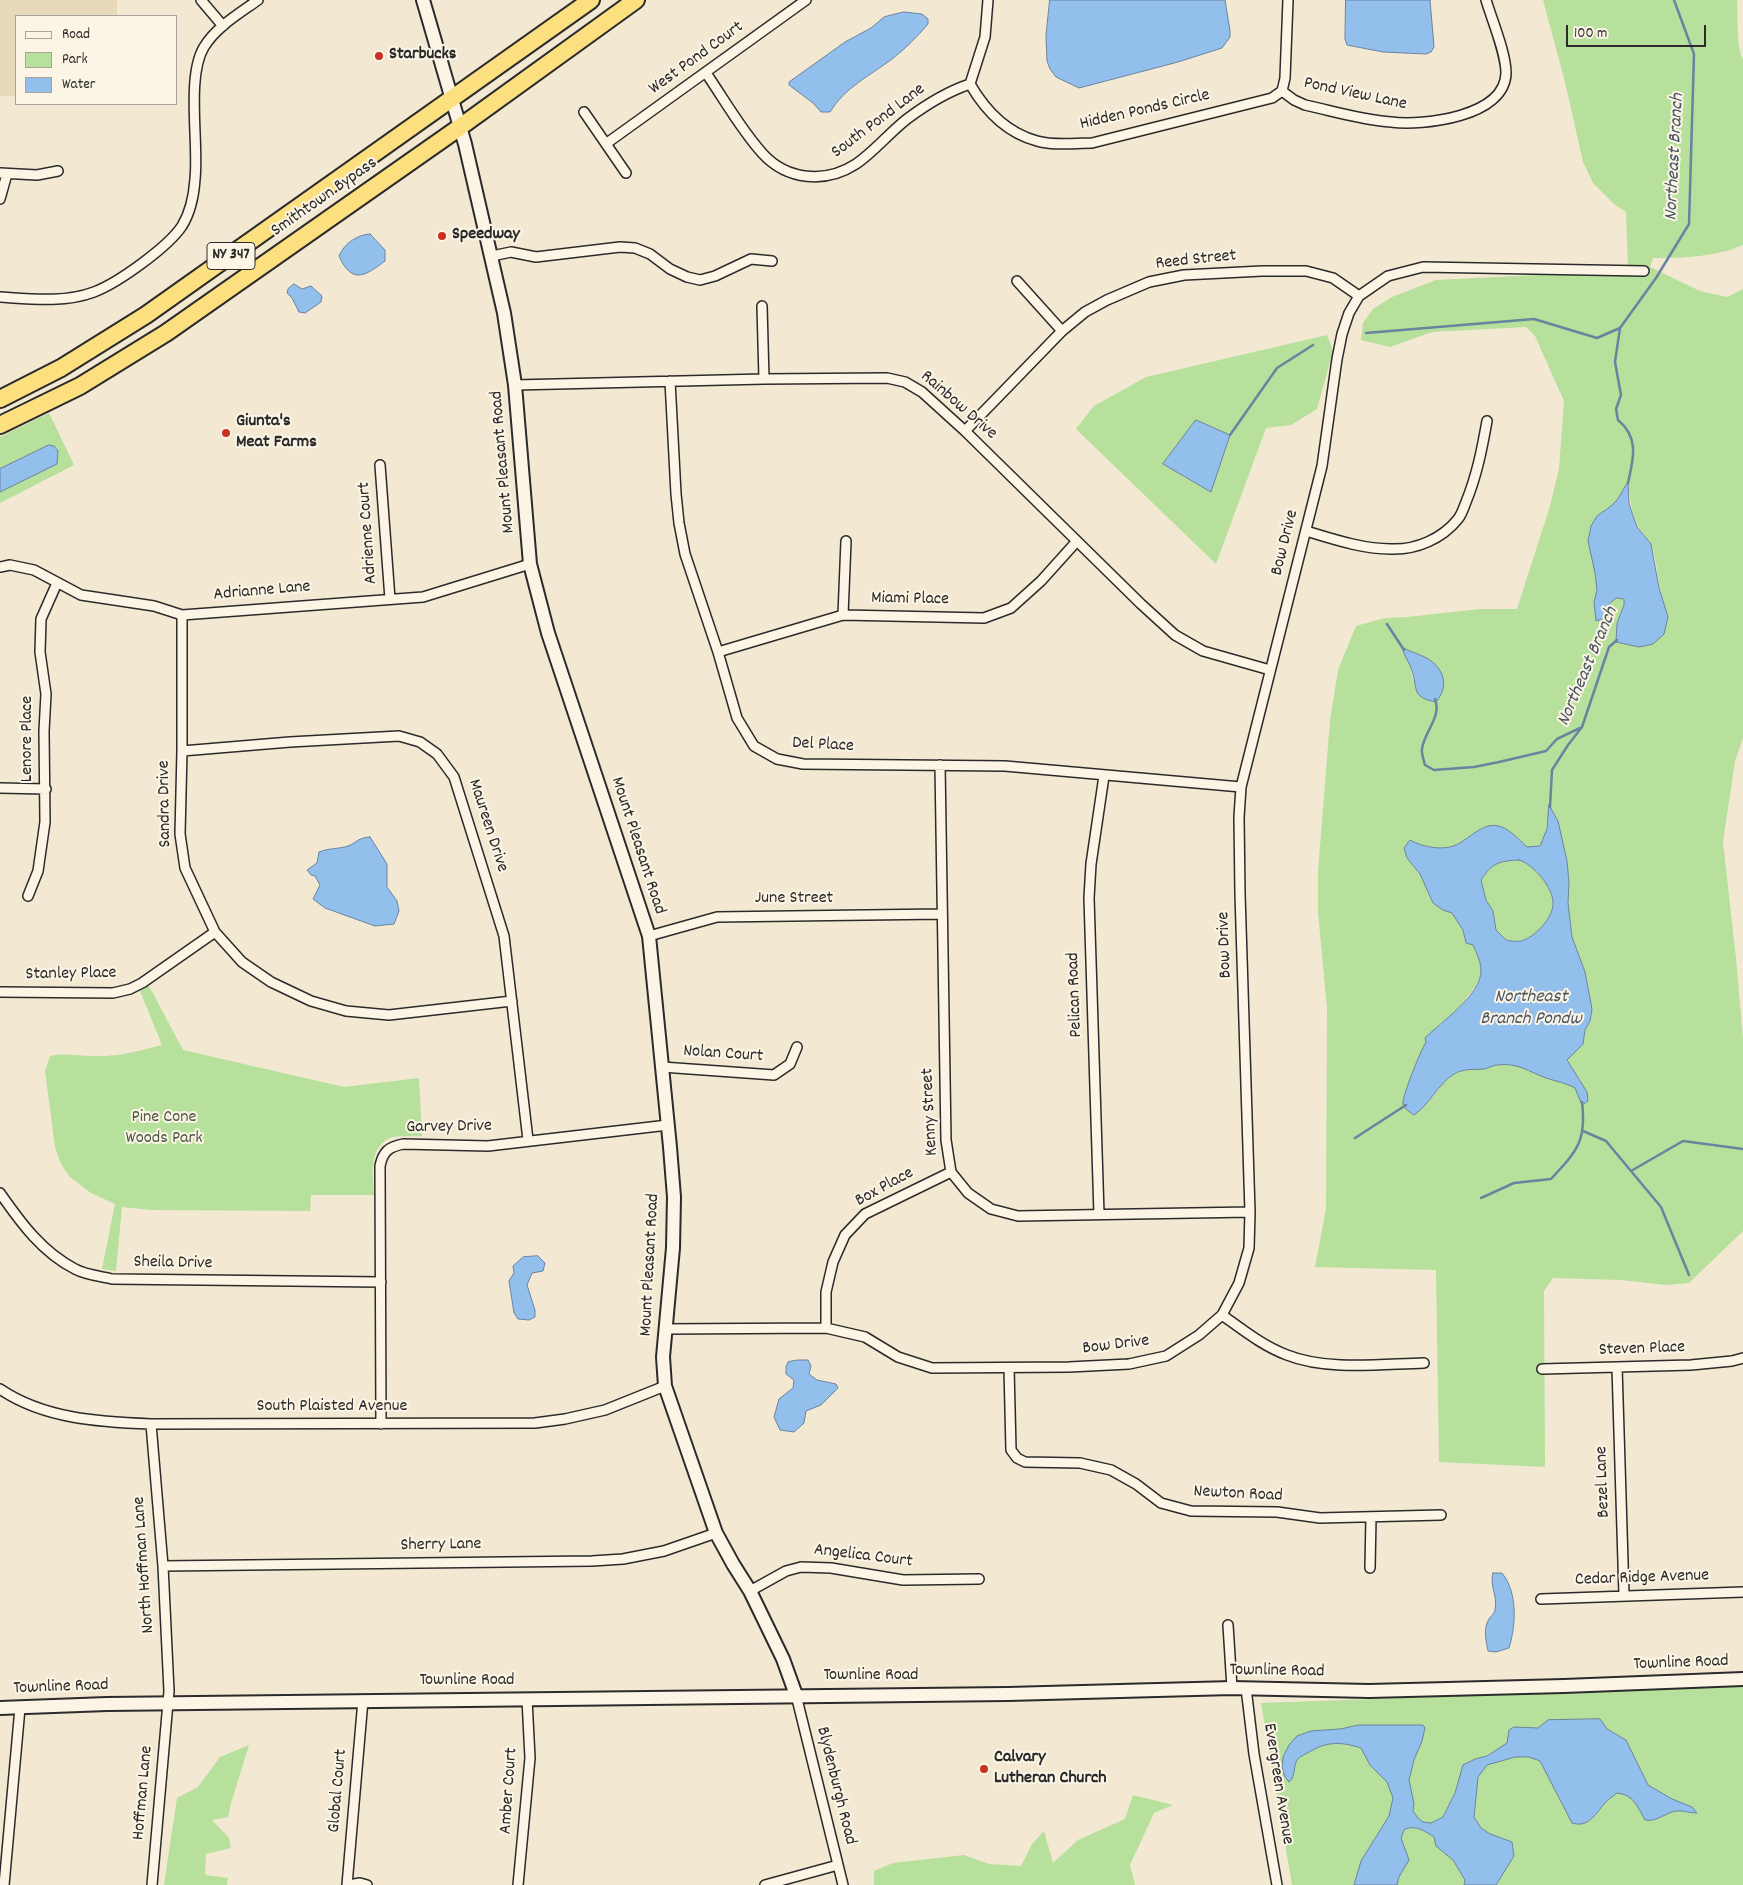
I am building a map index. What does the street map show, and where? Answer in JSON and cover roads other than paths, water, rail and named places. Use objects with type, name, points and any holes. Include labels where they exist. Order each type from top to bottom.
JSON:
[{"type":"highway","name":"Smithtown Bypass","points":[[0,399],[61,368],[146,315],[591,0]]},
{"type":"highway","name":"Smithtown Bypass","points":[[0,425],[72,390],[138,352],[196,314],[636,0]]},
{"type":"street","points":[[201,0],[224,26]]},
{"type":"street","points":[[0,297],[40,300],[95,292],[128,273],[172,239],[183,224],[192,199],[195,178],[194,107],[196,67],[204,47],[224,26],[258,0]]},
{"type":"street","name":"Mount Pleasant Road","points":[[424,0],[453,98],[504,313],[515,385],[530,564],[548,633],[648,936],[674,1197],[673,1248],[663,1357],[665,1386],[716,1533],[750,1591],[783,1659],[796,1695]]},
{"type":"street","name":"West Pond Court","points":[[607,143],[806,0]]},
{"type":"street","points":[[970,84],[985,37],[988,0]]},
{"type":"street","points":[[1282,91],[1285,78],[1288,0]]},
{"type":"street","name":"Pond View Lane","points":[[1282,91],[1305,105],[1390,122],[1412,123],[1441,120],[1476,110],[1498,95],[1504,84],[1506,74],[1504,60],[1486,0]]},
{"type":"street","name":"South Pond Lane","points":[[706,73],[746,132],[762,153],[774,164],[785,171],[802,176],[821,178],[837,174],[856,164],[930,102],[954,89],[970,84]]},
{"type":"street","name":"Hidden Ponds Circle","points":[[970,84],[978,98],[1010,130],[1037,141],[1049,143],[1092,142],[1272,98],[1282,91]]},
{"type":"street","points":[[584,112],[626,173]]},
{"type":"street","points":[[0,199],[4,173],[37,175],[58,171]]},
{"type":"street","points":[[492,256],[511,252],[536,257],[620,247],[635,248],[650,254],[670,269],[687,277],[700,280],[715,276],[751,259],[772,261]]},
{"type":"street","name":"Bow Drive","points":[[665,1329],[826,1328],[865,1337],[898,1357],[932,1368],[1009,1368],[1129,1364],[1166,1356],[1198,1335],[1222,1315],[1239,1283],[1249,1248],[1250,1212],[1240,894],[1239,817],[1241,787],[1322,466],[1342,334],[1349,313],[1359,296],[1388,276],[1423,267],[1644,271]]},
{"type":"street","name":"Reed Street","points":[[965,431],[1062,331],[1085,312],[1106,300],[1149,282],[1184,275],[1306,271],[1333,278],[1359,296]]},
{"type":"street","points":[[1017,281],[1062,331]]},
{"type":"street","points":[[762,306],[764,379]]},
{"type":"street","name":"Rainbow Drive","points":[[515,385],[887,378],[905,382],[922,392],[965,431],[1175,635],[1203,651],[1270,670]]},
{"type":"street","name":"Del Place","points":[[670,381],[679,523],[685,554],[718,652],[737,718],[754,746],[777,759],[802,764],[1005,766],[1241,787]]},
{"type":"street","points":[[1306,531],[1352,544],[1392,549],[1420,545],[1444,534],[1459,518],[1472,488],[1482,451],[1487,421]]},
{"type":"street","name":"Adrienne Court","points":[[380,465],[390,599]]},
{"type":"street","points":[[843,615],[846,541]]},
{"type":"street","name":"Miami Place","points":[[718,652],[843,615],[984,618],[1011,608],[1040,581],[1077,541]]},
{"type":"street","name":"Adrianne Lane","points":[[0,567],[10,565],[34,570],[81,595],[101,600],[154,606],[182,615],[423,597],[530,564]]},
{"type":"street","name":"Lenore Place","points":[[28,896],[38,871],[45,822],[44,731],[46,694],[40,652],[41,619],[56,583]]},
{"type":"street","name":"Sandra Drive","points":[[182,615],[180,834],[185,868],[215,932],[242,962],[271,982],[311,1002],[346,1011],[389,1015],[512,1001]]},
{"type":"street","name":"Maureen Drive","points":[[182,751],[300,741],[399,736],[420,742],[437,754],[454,777],[504,936],[528,1140]]},
{"type":"street","name":"Kenny Street","points":[[940,765],[946,1140],[951,1172],[968,1193],[991,1209],[1018,1216],[1250,1212]]},
{"type":"street","name":"Pelican Road","points":[[1099,1214],[1089,898],[1091,864],[1104,776]]},
{"type":"street","points":[[0,788],[46,789]]},
{"type":"street","name":"June Street","points":[[648,936],[717,917],[941,914]]},
{"type":"street","name":"Stanley Place","points":[[0,992],[113,993],[130,989],[142,983],[215,932]]},
{"type":"street","name":"Nolan Court","points":[[662,1067],[774,1075],[790,1064],[797,1047]]},
{"type":"street","name":"Garvey Drive","points":[[381,1424],[380,1166],[386,1150],[403,1144],[488,1146],[668,1125]]},
{"type":"street","name":"Box Place","points":[[826,1328],[826,1292],[833,1262],[845,1235],[865,1214],[951,1172]]},
{"type":"street","name":"Sheila Drive","points":[[0,1193],[22,1225],[47,1251],[76,1270],[112,1279],[381,1282]]},
{"type":"street","points":[[1222,1315],[1268,1347],[1307,1362],[1330,1364],[1424,1363]]},
{"type":"street","name":"Steven Place","points":[[1542,1369],[1691,1365],[1732,1361],[1743,1358]]},
{"type":"street","name":"Bezel Lane","points":[[1617,1367],[1624,1595]]},
{"type":"street","name":"Newton Road","points":[[1009,1368],[1011,1450],[1017,1458],[1025,1462],[1080,1463],[1111,1470],[1136,1484],[1162,1503],[1191,1511],[1277,1512],[1320,1518],[1441,1515]]},
{"type":"street","name":"South Plaisted Avenue","points":[[0,1389],[31,1406],[63,1416],[107,1422],[151,1424],[381,1424],[535,1423],[565,1419],[605,1410],[665,1386]]},
{"type":"street","name":"North Hoffman Lane","points":[[151,1424],[162,1566],[168,1703]]},
{"type":"street","points":[[1370,1568],[1371,1517]]},
{"type":"street","name":"Sherry Lane","points":[[162,1566],[592,1561],[623,1559],[664,1551],[716,1533]]},
{"type":"street","name":"Angelica Court","points":[[750,1591],[786,1571],[801,1567],[831,1568],[903,1580],[979,1580]]},
{"type":"street","name":"Cedar Ridge Avenue","points":[[1541,1598],[1743,1592]]},
{"type":"street","points":[[1228,1625],[1232,1688]]},
{"type":"street","name":"Townline Road","points":[[0,1708],[168,1703],[1094,1692],[1232,1688],[1378,1690],[1564,1686],[1743,1679]]},
{"type":"street","name":"Evergreen Avenue","points":[[1246,1688],[1254,1754],[1277,1885]]},
{"type":"street","name":"Blydenburgh Road","points":[[796,1695],[843,1885]]},
{"type":"street","name":"Amber Court","points":[[518,1885],[530,1758],[527,1699]]},
{"type":"street","name":"Global Court","points":[[363,1700],[348,1885],[360,1883],[367,1885]]},
{"type":"street","name":"Hoffman Lane","points":[[152,1885],[168,1703]]},
{"type":"street","points":[[4,1885],[20,1708]]},
{"type":"street","points":[[765,1885],[838,1865]]},
{"type":"water","points":[[1050,0],[1225,0],[1230,37],[1222,48],[1178,62],[1079,88],[1056,77],[1047,61],[1046,36]]},
{"type":"water","points":[[1346,0],[1430,0],[1434,47],[1431,52],[1426,54],[1383,52],[1347,45],[1345,39]]},
{"type":"water","points":[[904,12],[922,14],[928,19],[928,24],[897,55],[850,89],[830,112],[821,112],[813,103],[789,85],[789,82],[845,42],[871,28],[884,17]]},
{"type":"water","points":[[370,234],[385,250],[385,261],[365,274],[354,274],[344,265],[339,256],[351,241],[360,236]]},
{"type":"water","points":[[294,284],[302,289],[311,286],[322,296],[321,302],[305,313],[299,312],[292,298],[287,293],[288,289]]},
{"type":"water","points":[[1196,420],[1230,435],[1211,492],[1163,464]]},
{"type":"water","points":[[49,445],[54,446],[58,451],[57,464],[0,492],[0,469]]},
{"type":"water","points":[[1628,482],[1629,503],[1637,527],[1651,544],[1659,588],[1668,617],[1664,634],[1653,644],[1639,647],[1616,642],[1617,623],[1624,605],[1624,599],[1616,598],[1609,604],[1606,618],[1596,621],[1594,602],[1597,590],[1588,541],[1591,526],[1597,516],[1617,500]]},
{"type":"water","points":[[1402,647],[1427,659],[1439,668],[1444,681],[1441,695],[1436,702],[1423,698],[1417,692],[1412,670]]},
{"type":"water","name":"Northeast Branch Pondw","points":[[1549,805],[1558,821],[1567,861],[1568,903],[1572,937],[1585,972],[1592,1009],[1590,1021],[1585,1030],[1583,1044],[1567,1060],[1587,1092],[1588,1101],[1582,1105],[1575,1088],[1572,1086],[1517,1066],[1505,1064],[1494,1065],[1484,1069],[1465,1070],[1454,1074],[1443,1083],[1414,1115],[1407,1110],[1403,1104],[1403,1099],[1426,1042],[1425,1038],[1468,999],[1479,980],[1481,971],[1480,961],[1473,945],[1466,943],[1463,930],[1452,913],[1443,910],[1433,903],[1420,874],[1407,858],[1404,848],[1410,840],[1420,845],[1451,847],[1492,825],[1506,829],[1527,847],[1540,846],[1547,829]],"holes":[[[1519,860],[1525,862],[1536,871],[1546,884],[1552,898],[1552,909],[1550,915],[1537,932],[1521,941],[1506,940],[1496,930],[1493,911],[1486,900],[1481,880],[1497,864]]]},
{"type":"water","points":[[370,837],[387,864],[387,887],[397,901],[399,911],[394,924],[375,926],[325,908],[313,899],[320,885],[315,876],[311,875],[307,870],[317,863],[319,852],[348,846],[360,839]]},
{"type":"water","points":[[538,1256],[545,1263],[543,1271],[532,1273],[527,1285],[535,1310],[535,1317],[529,1320],[518,1319],[514,1313],[509,1281],[514,1273],[513,1266],[523,1257]]},
{"type":"water","points":[[808,1360],[811,1366],[809,1374],[817,1380],[836,1384],[838,1388],[821,1405],[806,1411],[804,1423],[794,1432],[780,1430],[774,1417],[779,1399],[793,1388],[794,1380],[786,1374],[786,1367],[788,1362]]},
{"type":"water","points":[[1493,1573],[1502,1573],[1507,1581],[1511,1590],[1514,1609],[1513,1629],[1509,1648],[1496,1652],[1488,1651],[1486,1635],[1486,1626],[1496,1604],[1492,1582]]},
{"type":"water","points":[[1600,1719],[1607,1729],[1626,1740],[1648,1785],[1672,1799],[1692,1807],[1697,1813],[1675,1811],[1656,1819],[1645,1820],[1631,1799],[1617,1793],[1607,1801],[1591,1820],[1582,1824],[1572,1823],[1540,1761],[1529,1757],[1515,1757],[1487,1765],[1478,1777],[1474,1817],[1481,1828],[1490,1834],[1512,1842],[1514,1856],[1496,1885],[1464,1885],[1465,1880],[1453,1860],[1436,1846],[1434,1837],[1416,1828],[1408,1828],[1404,1830],[1401,1838],[1409,1860],[1399,1877],[1397,1885],[1354,1885],[1361,1861],[1389,1816],[1393,1798],[1387,1782],[1370,1765],[1361,1748],[1335,1743],[1323,1745],[1300,1757],[1297,1760],[1293,1777],[1289,1782],[1282,1768],[1283,1757],[1289,1745],[1297,1736],[1311,1731],[1340,1729],[1359,1725],[1423,1725],[1425,1728],[1422,1741],[1414,1760],[1409,1780],[1414,1804],[1413,1811],[1423,1822],[1431,1823],[1443,1817],[1455,1793],[1463,1765],[1487,1756],[1507,1743],[1509,1730],[1514,1727],[1538,1728],[1548,1720]]},
{"type":"waterway","name":"Northeast Branch","points":[[1628,483],[1633,458],[1632,442],[1630,434],[1618,420],[1616,409],[1621,395],[1615,362],[1620,328],[1656,278],[1689,224],[1694,54],[1674,0]]},
{"type":"waterway","points":[[1366,333],[1534,319],[1597,338],[1620,328]]},
{"type":"waterway","points":[[1230,435],[1277,368],[1313,345]]},
{"type":"waterway","points":[[1387,624],[1404,650]]},
{"type":"waterway","name":"Northeast Branch","points":[[1550,807],[1552,770],[1582,727],[1609,647],[1617,640]]},
{"type":"waterway","points":[[1435,699],[1436,712],[1423,743],[1422,751],[1425,765],[1434,770],[1474,767],[1546,751],[1557,739],[1580,728]]},
{"type":"waterway","points":[[1481,1198],[1514,1183],[1551,1179],[1578,1145],[1583,1127],[1582,1102]]},
{"type":"waterway","name":"Northeast Branch","points":[[1355,1138],[1406,1105]]},
{"type":"waterway","points":[[1583,1131],[1606,1141],[1661,1207],[1689,1275]]},
{"type":"waterway","points":[[1631,1171],[1683,1141],[1743,1149]]},
{"type":"place","name":"Starbucks","points":[[379,56]]},
{"type":"place","name":"Speedway","points":[[442,236]]},
{"type":"place","name":"Giunta's Meat Farms","points":[[226,433]]},
{"type":"place","name":"Calvary Lutheran Church","points":[[984,1769]]},
{"type":"park label","name":"Pine Cone Woods Park","points":[[164,1129]]}]
